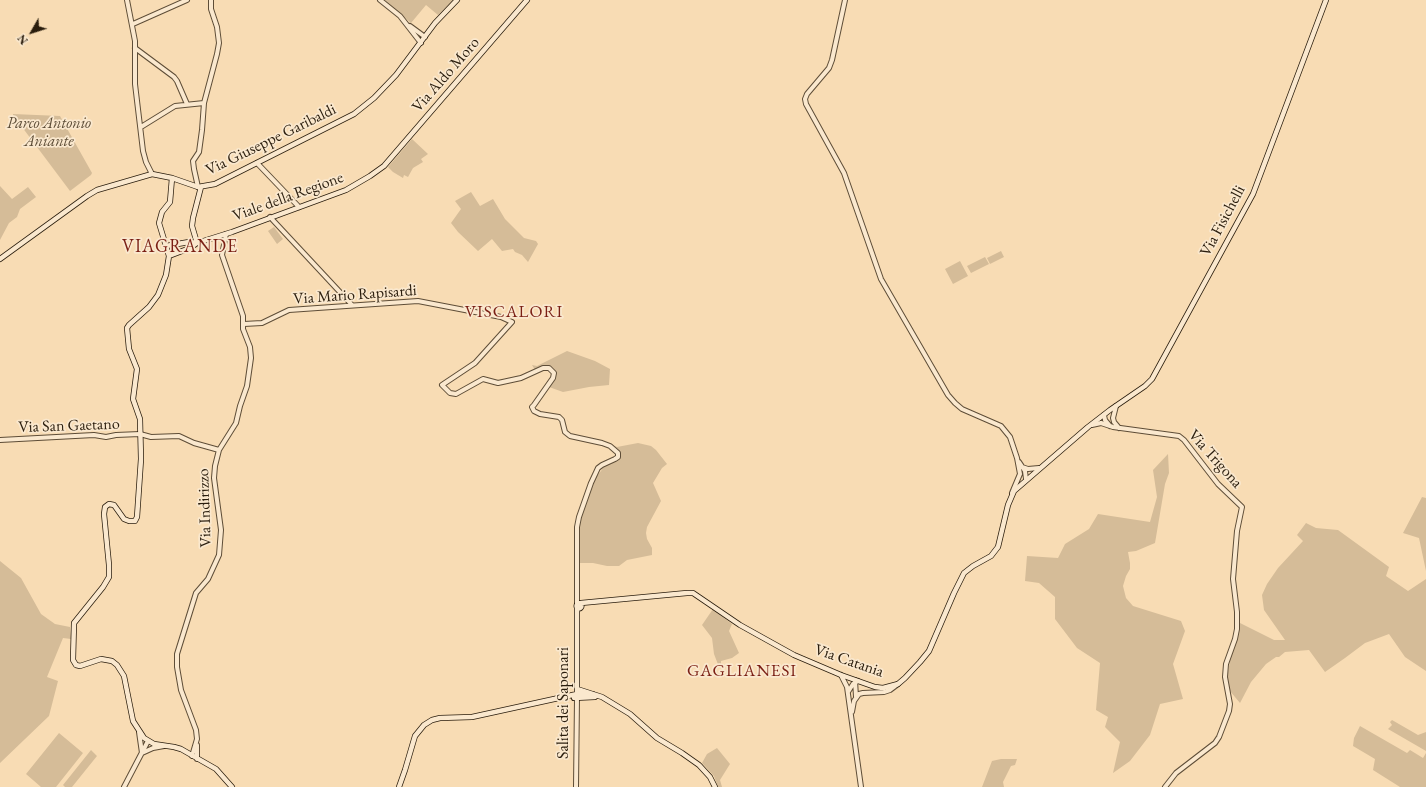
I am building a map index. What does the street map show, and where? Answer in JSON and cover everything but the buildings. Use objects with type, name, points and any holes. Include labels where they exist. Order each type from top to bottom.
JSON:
[{"type":"main road","name":"Via Giuseppe Garibaldi","points":[[0,259],[90,194],[152,174],[172,178],[199,187],[215,184],[360,110],[382,91],[440,17],[457,0]]},
{"type":"main road","name":"Via Aldo Moro","points":[[384,166],[527,0]]},
{"type":"main road","name":"Via Fisichelli","points":[[1094,422],[1145,386],[1152,379],[1248,204],[1259,180],[1282,114],[1304,57],[1312,41],[1326,0]]},
{"type":"main road","name":"Viale della Regione","points":[[197,243],[226,234],[346,190],[384,166]]},
{"type":"main road","points":[[172,178],[170,202],[162,212],[160,223],[169,256],[168,270],[165,281],[152,303],[127,328],[129,349],[137,369],[134,403],[140,419],[141,459],[137,517],[135,521],[129,521],[122,517],[114,505],[109,504],[105,507],[104,514],[109,565],[108,577],[103,587],[74,623],[73,653],[74,663],[76,665],[80,666],[101,659],[112,661],[117,665],[124,676],[131,715],[139,732],[148,741],[164,746],[174,747],[216,769],[232,787]]},
{"type":"main road","points":[[197,243],[192,226],[199,187]]},
{"type":"main road","points":[[166,245],[189,242],[197,243]]},
{"type":"main road","points":[[169,256],[190,248],[197,243]]},
{"type":"main road","name":"Via Catania","points":[[579,605],[591,602],[693,593],[746,628],[794,655],[856,681],[875,687],[883,688],[898,684],[929,651],[964,573],[991,556],[998,547],[1012,496],[1017,487],[1094,422]]},
{"type":"main road","name":"Salita dei Saponari","points":[[577,696],[577,619],[579,605]]},
{"type":"main road","points":[[577,689],[602,697],[630,714],[659,740],[699,765],[710,777],[715,787]]},
{"type":"main road","points":[[400,787],[415,736],[420,729],[432,720],[440,718],[472,717],[566,697],[593,694]]},
{"type":"main road","points":[[577,696],[602,697]]},
{"type":"street","points":[[127,0],[135,48],[135,84],[143,144],[146,162],[152,174]]},
{"type":"street","points":[[132,24],[187,0]]},
{"type":"street","points":[[199,187],[195,176],[193,161],[198,152],[202,130],[204,103],[218,54],[219,43],[217,27],[211,9],[211,0]]},
{"type":"street","points":[[380,0],[406,23],[421,43]]},
{"type":"street","points":[[845,0],[834,54],[829,68],[810,90],[805,99],[808,110],[844,173],[861,226],[884,286],[948,395],[962,409],[1002,426],[1010,437],[1026,479]]},
{"type":"street","points":[[406,23],[425,37]]},
{"type":"street","points":[[135,48],[177,81],[187,104]]},
{"type":"street","points":[[141,127],[171,108],[187,104],[204,103]]},
{"type":"street","points":[[257,163],[299,207]]},
{"type":"street","points":[[270,217],[352,305]]},
{"type":"street","name":"Via Indirizzo","points":[[195,758],[197,738],[195,724],[181,690],[177,667],[177,654],[196,593],[208,579],[219,555],[221,530],[214,473],[216,458],[219,450],[236,423],[247,386],[251,352],[243,316],[222,255],[226,234]]},
{"type":"street","name":"Via Mario Rapisardi","points":[[245,324],[262,323],[289,310],[418,301],[501,317],[512,322],[508,326]]},
{"type":"street","points":[[501,317],[508,326],[475,363],[442,384],[447,391],[456,394],[481,379],[498,383],[521,378],[543,368],[549,368],[554,373],[553,378],[532,407],[534,411],[540,414],[560,418],[563,422],[565,432],[570,436],[602,443],[617,451],[617,458],[598,468],[586,495],[578,520],[576,596],[579,605]]},
{"type":"street","points":[[1114,422],[1113,414],[1116,406]]},
{"type":"street","points":[[1104,415],[1120,428]]},
{"type":"street","points":[[1104,415],[1104,420],[1110,427]]},
{"type":"street","name":"Via Trigona","points":[[1088,427],[1101,423],[1110,427],[1175,435],[1182,438],[1218,484],[1242,507],[1237,531],[1233,580],[1237,612],[1237,629],[1226,664],[1225,677],[1230,704],[1229,711],[1219,737],[1215,743],[1179,770],[1165,787]]},
{"type":"street","name":"Via San Gaetano","points":[[0,440],[140,434],[151,436],[179,436],[194,443],[219,450]]},
{"type":"street","points":[[1021,469],[1040,468]]},
{"type":"street","points":[[1012,496],[1012,491],[1021,469]]},
{"type":"street","points":[[841,675],[846,683],[849,707],[852,713]]},
{"type":"street","points":[[848,692],[856,681]]},
{"type":"street","points":[[856,681],[856,697],[853,704],[852,713],[861,787]]},
{"type":"street","points":[[856,697],[863,693],[884,692],[890,690],[898,684]]},
{"type":"street","name":"Salita dei Saponari","points":[[576,787],[577,696]]},
{"type":"street","points":[[139,732],[142,753]]},
{"type":"street","points":[[195,758],[197,738]]},
{"type":"street","points":[[124,787],[148,741]]},
{"type":"street","points":[[142,753],[153,748],[164,746]]},
{"type":"street","points":[[186,752],[195,746]]},
{"type":"green space","points":[[385,0],[454,0],[438,15],[426,5],[411,23]]},
{"type":"green space","name":"Parco Antonio Aniante","points":[[13,114],[60,116],[92,173],[91,175],[70,191]]},
{"type":"green space","points":[[412,139],[428,154],[421,159],[423,162],[413,168],[408,177],[404,175],[403,178],[388,167]]},
{"type":"green space","points":[[0,186],[12,199],[28,187],[36,197],[20,209],[17,217],[9,223],[0,240]]},
{"type":"green space","points":[[471,192],[480,206],[493,199],[505,219],[524,238],[536,241],[538,244],[528,262],[522,255],[515,252],[513,249],[502,251],[492,239],[478,251],[458,232],[451,223],[461,209],[455,201]]},
{"type":"green space","points":[[274,227],[283,239],[277,244],[268,231]]},
{"type":"green space","points":[[1001,251],[1004,257],[990,264],[987,258]]},
{"type":"green space","points":[[985,257],[989,264],[971,273],[967,266]]},
{"type":"green space","points":[[960,261],[968,276],[953,284],[945,269]]},
{"type":"green space","points":[[567,351],[595,361],[610,369],[609,385],[563,392],[549,387],[555,377],[554,369],[545,365],[535,370],[532,365],[537,366]]},
{"type":"green space","points":[[638,443],[651,446],[667,464],[662,468],[653,483],[661,501],[647,527],[646,533],[647,539],[652,548],[652,555],[627,560],[619,566],[578,563],[579,522],[594,480],[604,467],[620,457],[620,453],[612,445],[617,447]]},
{"type":"green space","points":[[1168,454],[1169,473],[1165,484],[1155,543],[1136,551],[1128,552],[1130,569],[1123,586],[1126,598],[1133,606],[1181,621],[1185,631],[1173,664],[1183,699],[1160,704],[1150,735],[1130,761],[1113,773],[1120,742],[1105,727],[1108,717],[1096,710],[1100,663],[1077,648],[1055,619],[1055,597],[1039,583],[1025,581],[1027,556],[1058,558],[1065,544],[1089,529],[1098,514],[1150,522],[1157,497],[1153,470]]},
{"type":"green space","points":[[1422,497],[1426,498],[1426,571],[1419,538],[1403,533]]},
{"type":"green space","points":[[1306,523],[1316,528],[1338,530],[1389,567],[1386,576],[1408,591],[1426,579],[1426,671],[1405,657],[1389,634],[1365,643],[1325,672],[1309,650],[1285,652],[1266,664],[1251,682],[1240,703],[1230,691],[1227,679],[1231,654],[1238,637],[1240,623],[1274,640],[1285,640],[1264,610],[1262,595],[1267,584],[1278,568],[1303,541],[1297,535]]},
{"type":"green space","points":[[0,561],[21,578],[41,614],[55,624],[70,627],[71,639],[63,638],[47,677],[58,681],[49,716],[0,763]]},
{"type":"green space","points":[[713,609],[732,624],[729,631],[739,653],[732,658],[721,661],[721,667],[719,667],[714,654],[712,638],[702,625]]},
{"type":"green space","points":[[1392,720],[1418,735],[1426,732],[1426,751],[1388,729],[1392,725],[1390,722]]},
{"type":"green space","points":[[1360,726],[1407,753],[1410,750],[1423,758],[1426,753],[1426,787],[1400,787],[1373,770],[1375,759],[1353,746],[1354,738]]},
{"type":"green space","points":[[59,733],[83,753],[56,787],[41,787],[26,774]]},
{"type":"green space","points":[[717,748],[730,764],[720,780],[722,787],[718,787],[714,776],[702,763],[707,754]]},
{"type":"green space","points":[[91,750],[97,756],[72,787],[65,787],[63,785]]},
{"type":"green space","points":[[1001,759],[1017,759],[1015,765],[1011,766],[1003,782],[1004,787],[982,787],[992,761]]},
{"type":"district","name":"VIAGRANDE","points":[[180,247]]},
{"type":"district","name":"VISCALORI","points":[[514,312]]},
{"type":"district","name":"GAGLIANESI","points":[[742,671]]}]
